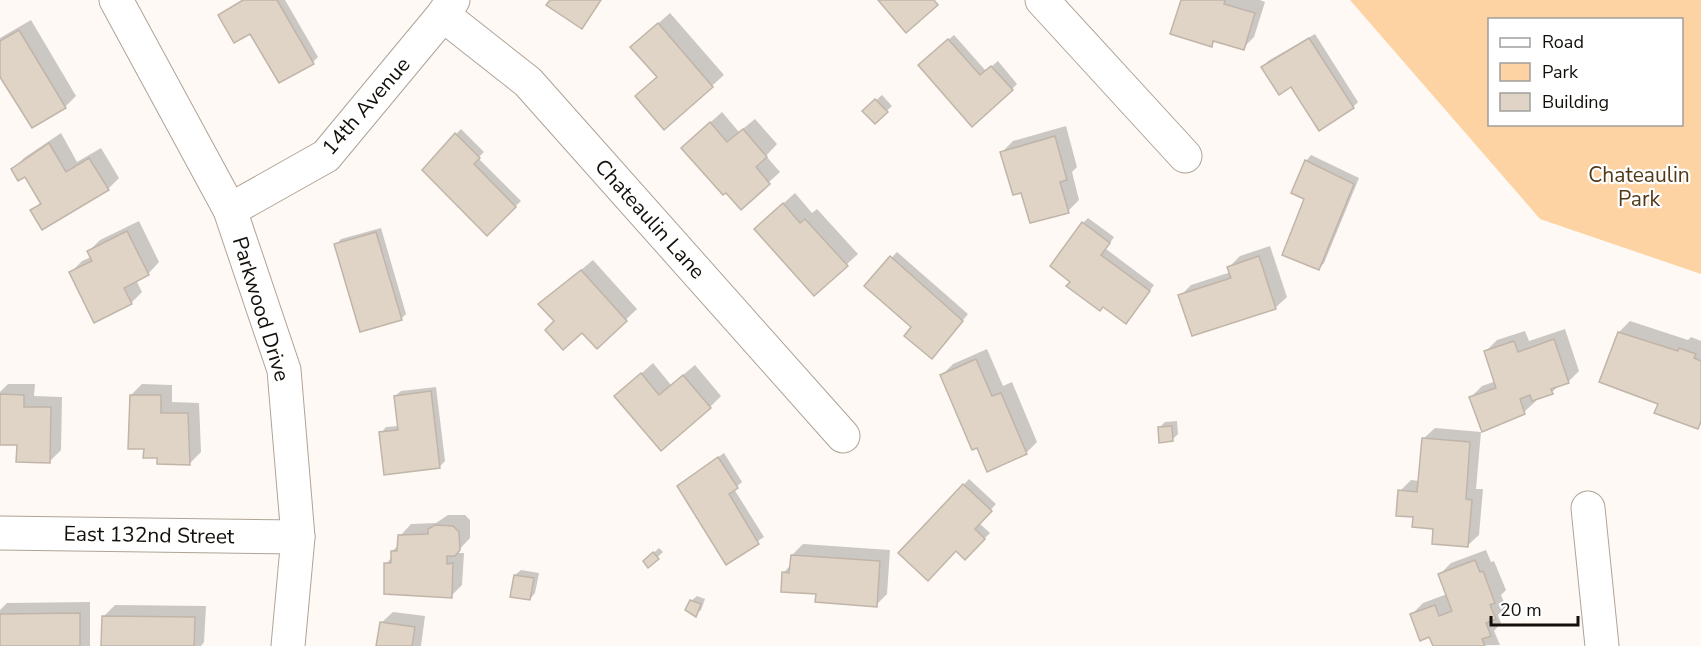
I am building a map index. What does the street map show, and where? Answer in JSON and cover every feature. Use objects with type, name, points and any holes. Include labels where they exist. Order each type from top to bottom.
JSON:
[{"type":"street","name":"Parkwood Drive","points":[[116,0],[230,210],[284,370],[298,537],[288,646]]},
{"type":"street","points":[[1042,0],[1185,156]]},
{"type":"street","name":"14th Avenue","points":[[230,210],[326,156],[448,7]]},
{"type":"street","name":"Chateaulin Lane","points":[[448,7],[528,82],[843,436]]},
{"type":"street","points":[[1588,507],[1602,646]]},
{"type":"street","name":"East 132nd Street","points":[[0,533],[298,537]]},
{"type":"green space","name":"Chateaulin Park","points":[[1350,0],[1701,0],[1701,274],[1540,219]]},
{"type":"building","points":[[243,0],[277,0],[314,64],[279,83],[250,34],[234,43],[218,15]]},
{"type":"building","points":[[550,0],[601,0],[582,29],[546,5]]},
{"type":"building","points":[[878,0],[934,0],[938,5],[906,33]]},
{"type":"building","points":[[1181,0],[1225,0],[1224,4],[1255,13],[1244,50],[1213,41],[1212,47],[1170,34]]},
{"type":"building","points":[[658,23],[713,87],[664,130],[635,96],[657,77],[630,47]]},
{"type":"building","points":[[19,30],[66,108],[32,128],[0,77],[0,41]]},
{"type":"building","points":[[1309,38],[1354,108],[1319,131],[1291,87],[1279,95],[1261,67]]},
{"type":"building","points":[[948,39],[980,75],[991,66],[1013,90],[972,127],[918,65]]},
{"type":"building","points":[[875,99],[888,112],[875,124],[862,111]]},
{"type":"building","points":[[710,122],[727,142],[743,129],[767,157],[756,167],[770,184],[741,210],[726,193],[723,195],[681,148]]},
{"type":"building","points":[[455,133],[480,158],[474,164],[516,207],[487,236],[422,170]]},
{"type":"building","points":[[1055,136],[1067,180],[1060,182],[1069,213],[1030,223],[1021,193],[1013,195],[1000,152]]},
{"type":"building","points":[[49,143],[66,172],[89,158],[109,190],[42,230],[30,210],[41,204],[25,177],[18,181],[11,169]]},
{"type":"building","points":[[1305,160],[1354,184],[1319,270],[1282,255],[1304,199],[1291,193]]},
{"type":"building","points":[[783,203],[800,223],[805,219],[848,266],[814,296],[754,229]]},
{"type":"building","points":[[1082,222],[1110,243],[1101,255],[1150,291],[1126,324],[1103,307],[1100,311],[1066,286],[1070,282],[1050,266]]},
{"type":"building","points":[[127,231],[149,275],[124,288],[132,304],[94,323],[69,272],[92,261],[87,251]]},
{"type":"building","points":[[376,232],[402,320],[360,332],[334,244]]},
{"type":"building","points":[[890,256],[963,321],[932,359],[904,336],[911,327],[864,286]]},
{"type":"building","points":[[1259,256],[1276,309],[1192,336],[1178,295],[1231,278],[1227,267]]},
{"type":"building","points":[[581,270],[627,321],[597,349],[582,333],[563,350],[545,330],[554,321],[538,304]]},
{"type":"building","points":[[1618,332],[1678,351],[1679,348],[1696,354],[1694,358],[1701,361],[1701,421],[1698,429],[1654,413],[1658,404],[1599,382]]},
{"type":"building","points":[[1554,339],[1569,383],[1551,389],[1553,394],[1532,401],[1530,395],[1520,399],[1525,414],[1482,432],[1469,397],[1496,388],[1484,351],[1514,341],[1518,352]]},
{"type":"building","points":[[976,359],[992,396],[1001,393],[1027,454],[987,472],[977,448],[972,450],[940,375]]},
{"type":"building","points":[[641,373],[659,395],[683,375],[711,408],[661,451],[614,396]]},
{"type":"building","points":[[431,391],[440,468],[384,475],[379,432],[398,430],[394,396]]},
{"type":"building","points":[[0,394],[24,395],[24,407],[51,407],[50,463],[16,462],[17,445],[0,445]]},
{"type":"building","points":[[130,395],[161,395],[161,413],[188,413],[190,465],[157,464],[157,458],[143,458],[144,449],[128,449]]},
{"type":"building","points":[[1172,426],[1173,441],[1159,443],[1158,427]]},
{"type":"building","points":[[1422,438],[1470,442],[1466,499],[1472,500],[1468,547],[1432,544],[1433,529],[1412,527],[1413,517],[1396,516],[1398,490],[1417,492]]},
{"type":"building","points":[[718,457],[738,488],[729,494],[759,544],[726,565],[677,486]]},
{"type":"building","points":[[963,484],[992,511],[975,529],[985,539],[965,560],[956,551],[928,581],[898,553]]},
{"type":"building","points":[[435,525],[453,526],[459,532],[460,550],[455,556],[447,556],[447,564],[453,563],[452,598],[384,594],[384,563],[391,563],[391,551],[397,551],[398,535],[428,534],[428,529]]},
{"type":"building","points":[[653,552],[659,559],[648,568],[643,561]]},
{"type":"building","points":[[791,555],[880,561],[877,607],[815,602],[816,594],[781,592],[782,572],[789,573]]},
{"type":"building","points":[[1475,560],[1480,572],[1483,571],[1495,603],[1490,605],[1496,619],[1486,623],[1491,636],[1482,639],[1485,646],[1433,646],[1429,637],[1420,641],[1410,614],[1435,605],[1439,616],[1452,611],[1438,574]]},
{"type":"building","points":[[514,575],[534,578],[530,600],[510,597]]},
{"type":"building","points":[[690,600],[701,604],[696,617],[685,610]]},
{"type":"building","points":[[80,613],[80,646],[0,646],[0,614]]},
{"type":"building","points":[[102,616],[195,617],[194,646],[101,646]]},
{"type":"building","points":[[380,622],[415,627],[412,646],[376,646]]}]
